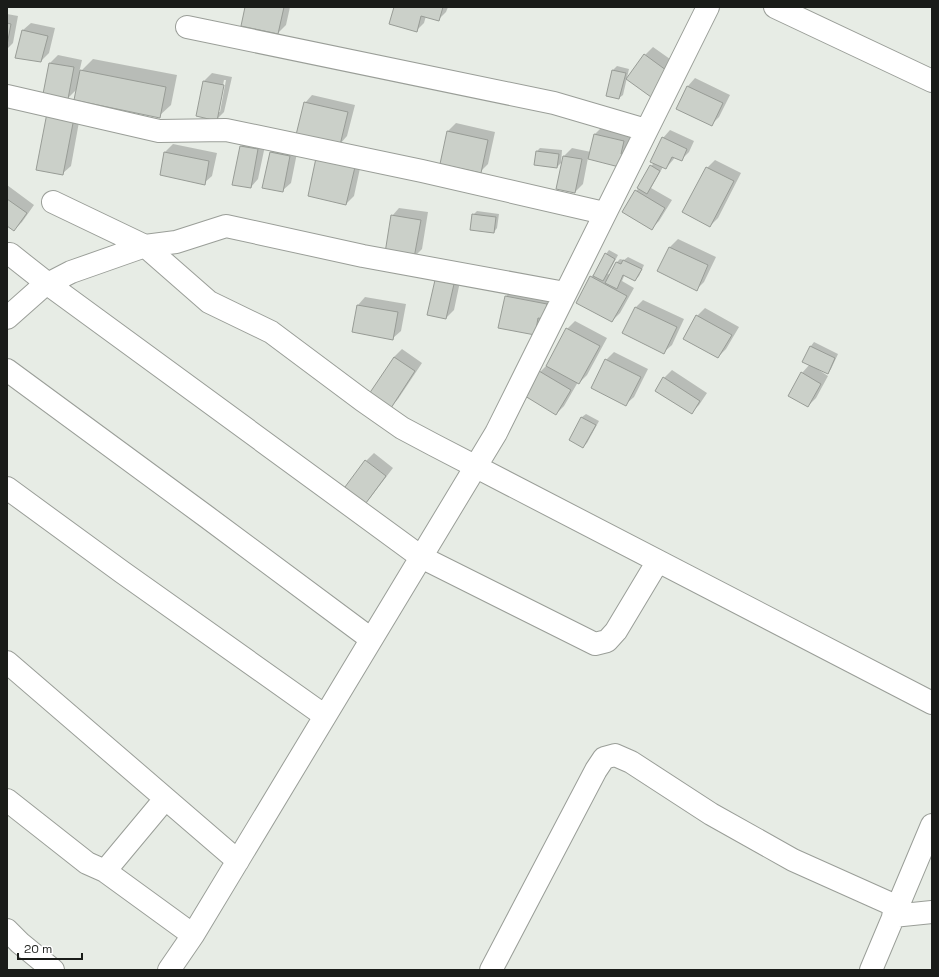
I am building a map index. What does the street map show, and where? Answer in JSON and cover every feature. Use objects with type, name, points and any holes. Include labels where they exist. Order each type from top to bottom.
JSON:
[{"type":"street","points":[[170,970],[238,861],[496,433],[604,213],[708,7]]},
{"type":"street","points":[[775,7],[932,81]]},
{"type":"street","points":[[187,27],[554,103],[646,130]]},
{"type":"street","points":[[7,96],[159,131],[226,130],[422,171],[604,213]]},
{"type":"street","points":[[53,202],[146,246],[209,302],[271,332],[402,428],[932,703]]},
{"type":"street","points":[[7,318],[42,287],[71,272],[146,246],[176,242],[226,226],[363,256],[565,293]]},
{"type":"street","points":[[10,254],[48,284],[421,557],[596,644],[607,641],[616,631],[658,561]]},
{"type":"street","points":[[7,370],[371,639]]},
{"type":"street","points":[[7,488],[122,572],[325,716]]},
{"type":"street","points":[[7,662],[238,861]]},
{"type":"street","points":[[491,970],[596,770],[604,758],[615,755],[631,762],[711,814],[792,860],[896,911],[932,912]]},
{"type":"street","points":[[105,871],[165,799]]},
{"type":"street","points":[[7,800],[87,863],[105,871],[193,934]]},
{"type":"street","points":[[871,970],[932,825]]},
{"type":"street","points":[[7,930],[20,943],[53,970]]},
{"type":"building","points":[[245,7],[284,7],[278,34],[241,26]]},
{"type":"building","points":[[394,7],[443,7],[439,21],[421,16],[417,32],[389,24]]},
{"type":"building","points":[[7,23],[11,24],[7,45]]},
{"type":"building","points":[[22,30],[48,36],[41,62],[15,58]]},
{"type":"building","points":[[644,54],[670,73],[651,97],[626,79]]},
{"type":"building","points":[[49,63],[74,67],[68,99],[43,94]]},
{"type":"building","points":[[80,70],[166,87],[160,118],[74,100]]},
{"type":"building","points":[[612,70],[626,73],[619,99],[606,96]]},
{"type":"building","points":[[203,81],[224,85],[217,121],[196,116]]},
{"type":"building","points":[[687,86],[723,103],[712,126],[676,109]]},
{"type":"building","points":[[304,102],[348,112],[340,145],[296,135]]},
{"type":"building","points":[[47,113],[74,118],[63,175],[36,170]]},
{"type":"building","points":[[447,131],[488,140],[481,173],[440,164]]},
{"type":"building","points":[[594,134],[624,141],[621,154],[626,155],[623,168],[588,159]]},
{"type":"building","points":[[662,137],[687,149],[682,161],[672,157],[666,169],[650,162]]},
{"type":"building","points":[[240,146],[258,149],[251,188],[232,185]]},
{"type":"building","points":[[536,151],[559,154],[557,168],[534,165]]},
{"type":"building","points":[[164,152],[209,161],[205,185],[160,175]]},
{"type":"building","points":[[270,152],[290,156],[283,192],[262,188]]},
{"type":"building","points":[[563,156],[582,159],[575,193],[556,189]]},
{"type":"building","points":[[316,158],[355,167],[346,205],[308,196]]},
{"type":"building","points":[[650,165],[660,171],[647,194],[637,188]]},
{"type":"building","points":[[706,167],[734,181],[710,227],[682,212]]},
{"type":"building","points":[[635,190],[665,208],[652,230],[622,212]]},
{"type":"building","points":[[7,199],[27,213],[14,231],[7,226]]},
{"type":"building","points":[[472,214],[496,217],[494,233],[470,230]]},
{"type":"building","points":[[391,215],[421,220],[414,258],[385,253]]},
{"type":"building","points":[[669,247],[708,265],[697,291],[657,271]]},
{"type":"building","points":[[605,253],[615,259],[603,281],[593,276]]},
{"type":"building","points":[[623,260],[642,269],[635,281],[623,275],[617,289],[605,283],[616,262],[621,264]]},
{"type":"building","points":[[590,276],[627,296],[612,322],[576,303]]},
{"type":"building","points":[[435,280],[454,284],[446,319],[427,315]]},
{"type":"building","points":[[505,296],[547,304],[544,319],[538,318],[535,335],[498,328]]},
{"type":"building","points":[[357,305],[398,312],[393,340],[352,332]]},
{"type":"building","points":[[635,307],[677,327],[664,354],[622,333]]},
{"type":"building","points":[[696,315],[732,335],[718,358],[683,339]]},
{"type":"building","points":[[566,328],[600,346],[579,384],[546,366]]},
{"type":"building","points":[[810,346],[835,358],[828,374],[802,362]]},
{"type":"building","points":[[394,357],[415,371],[391,408],[369,394]]},
{"type":"building","points":[[605,359],[641,377],[626,406],[591,388]]},
{"type":"building","points":[[539,371],[571,390],[556,415],[525,396]]},
{"type":"building","points":[[801,372],[821,384],[808,407],[788,396]]},
{"type":"building","points":[[663,377],[700,401],[692,414],[655,391]]},
{"type":"building","points":[[581,417],[596,425],[583,448],[569,440]]},
{"type":"building","points":[[365,460],[386,476],[363,507],[342,491]]}]
